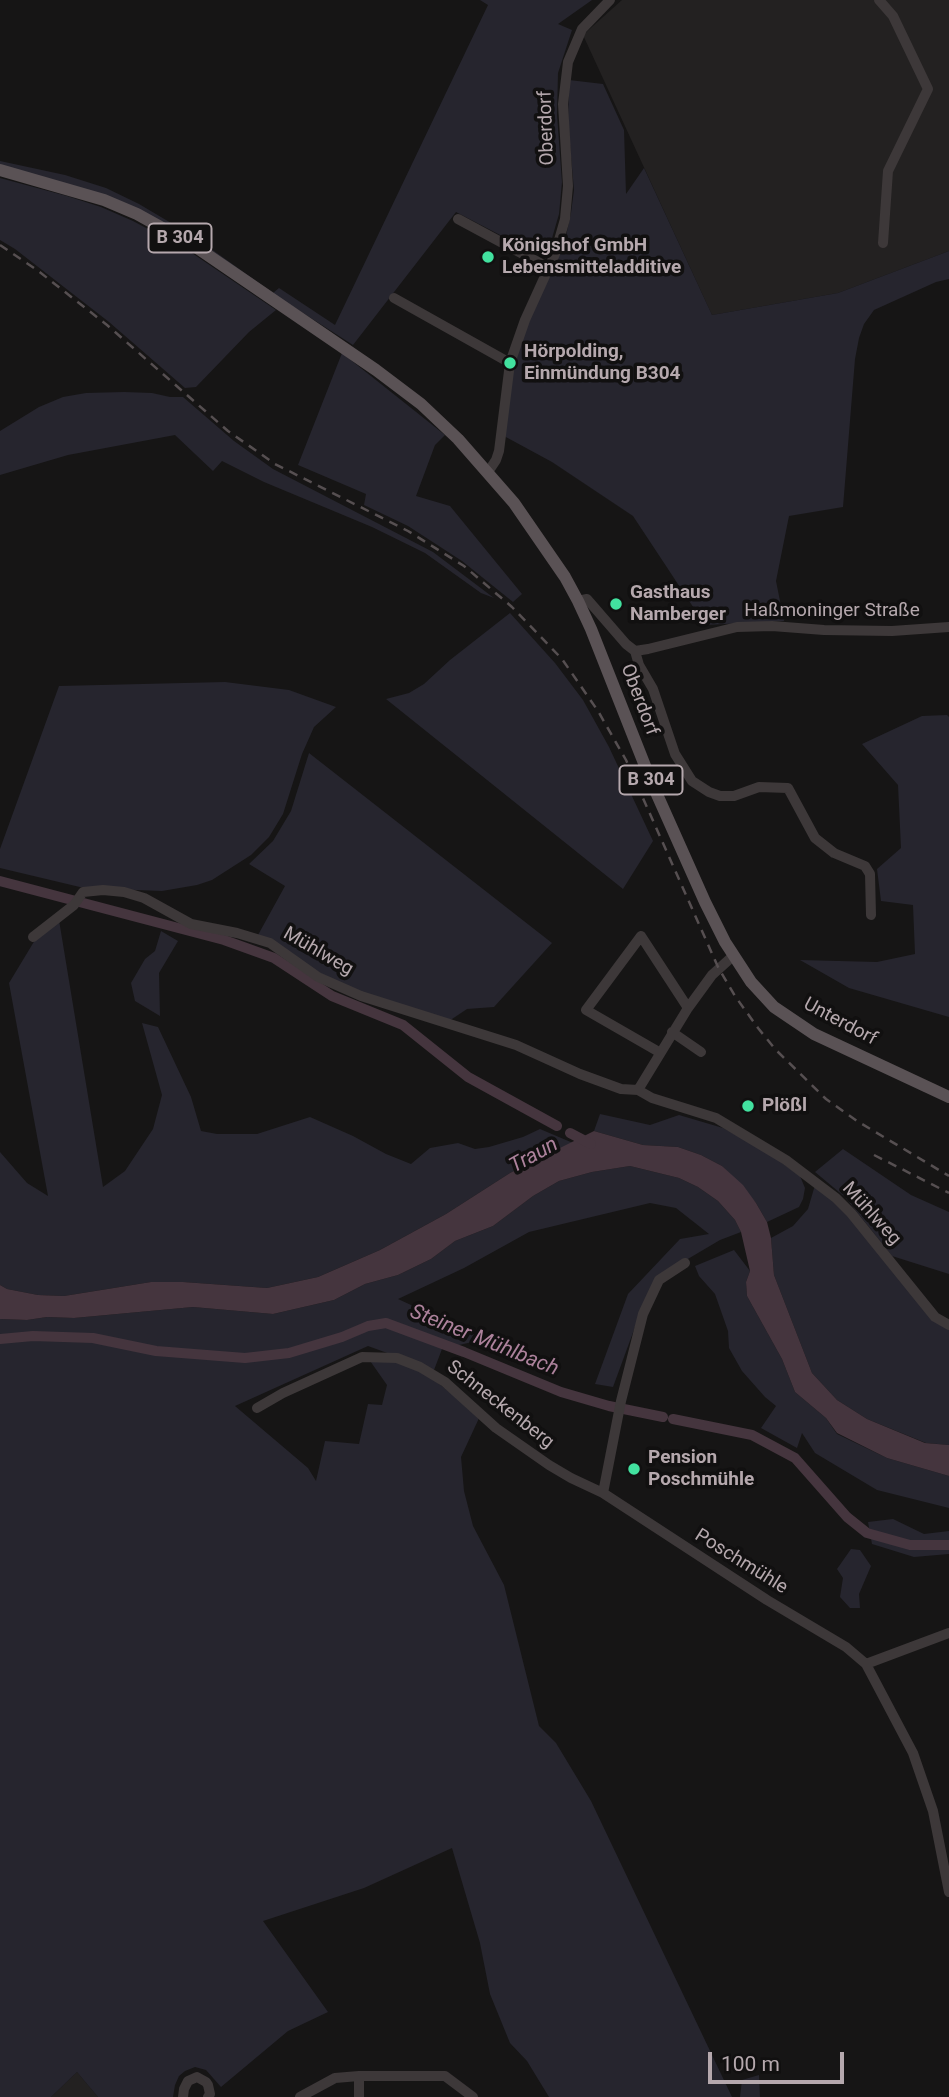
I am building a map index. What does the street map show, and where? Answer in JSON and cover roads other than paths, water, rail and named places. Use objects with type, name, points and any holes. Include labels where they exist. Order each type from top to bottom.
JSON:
[{"type":"main road","name":"Oberdorf","points":[[0,170],[104,200],[193,244],[421,404],[458,439],[514,503],[578,601],[592,629],[656,793],[705,902],[733,956]]},
{"type":"main road","name":"Unterdorf","points":[[733,956],[762,995],[800,1025],[949,1097]]},
{"type":"street","name":"Oberdorf","points":[[488,472],[499,451],[510,363],[525,320],[549,268],[561,234],[567,205],[563,104],[568,62],[582,29],[610,0]]},
{"type":"street","points":[[879,0],[893,16],[928,89],[888,171],[883,243]]},
{"type":"street","points":[[458,219],[549,268]]},
{"type":"street","points":[[394,298],[510,363]]},
{"type":"street","points":[[578,601],[587,599],[625,644],[635,651]]},
{"type":"street","name":"Haßmoninger Straße","points":[[635,651],[737,627],[892,631],[946,627]]},
{"type":"street","name":"Oberdorf","points":[[635,651],[639,665],[653,689],[675,754],[692,781],[720,796],[734,796],[759,787],[788,788],[815,838],[834,853],[865,866],[870,874],[872,915]]},
{"type":"street","name":"Mühlweg","points":[[33,937],[74,905],[83,891],[124,892],[144,898],[191,924],[270,943],[318,977],[361,996],[516,1045],[621,1089],[638,1090],[652,1098],[716,1118],[778,1155],[836,1198],[935,1317],[949,1325]]},
{"type":"street","points":[[659,1052],[586,1010],[641,936],[688,1007]]},
{"type":"street","points":[[638,1090],[688,1007],[712,975],[733,956]]},
{"type":"street","points":[[672,1032],[701,1052]]},
{"type":"street","points":[[603,1493],[621,1401],[643,1314],[659,1280],[685,1263]]},
{"type":"street","name":"Schneckenberg","points":[[257,1408],[282,1393],[362,1357],[397,1358],[420,1367],[445,1382],[496,1427],[532,1454],[571,1478],[603,1493]]},
{"type":"street","name":"Poschmühle","points":[[603,1493],[767,1600],[834,1639],[866,1664],[913,1753],[933,1811],[949,1892]]},
{"type":"street","points":[[866,1664],[949,1633]]},
{"type":"street","points":[[300,2097],[335,2078],[359,2076],[445,2076],[473,2097]]},
{"type":"street","points":[[359,2076],[359,2097]]},
{"type":"street","points":[[183,2097],[188,2081],[197,2077],[208,2085],[208,2097]]},
{"type":"waterway","name":"Traun","points":[[0,881],[224,940],[274,958],[332,996],[403,1025],[468,1077],[557,1126]]},
{"type":"waterway","points":[[570,1133],[591,1144]]},
{"type":"waterway","name":"Steiner Mühlbach","points":[[0,1339],[33,1336],[93,1338],[156,1351],[245,1358],[289,1353],[368,1326],[386,1323],[561,1392],[609,1406],[663,1417]]},
{"type":"waterway","name":"Steiner Mühlbach","points":[[673,1419],[752,1435],[795,1458],[847,1517],[867,1533],[910,1545],[949,1545]]},
{"type":"railway","points":[[0,245],[37,270],[107,325],[228,431],[275,464],[408,531],[464,566],[512,607],[562,659],[598,711],[626,760],[718,967],[758,1028],[775,1049],[826,1099],[857,1121],[949,1176]]},
{"type":"railway","points":[[874,1155],[949,1193]]},
{"type":"place","name":"Königshof GmbH Lebensmitteladditive","points":[[488,257]]},
{"type":"place","name":"Hörpolding, Einmündung B304","points":[[510,363]]},
{"type":"place","name":"Gasthaus Namberger","points":[[616,604]]},
{"type":"place","name":"Plößl","points":[[748,1106]]},
{"type":"place","name":"Pension Poschmühle","points":[[634,1469]]}]
